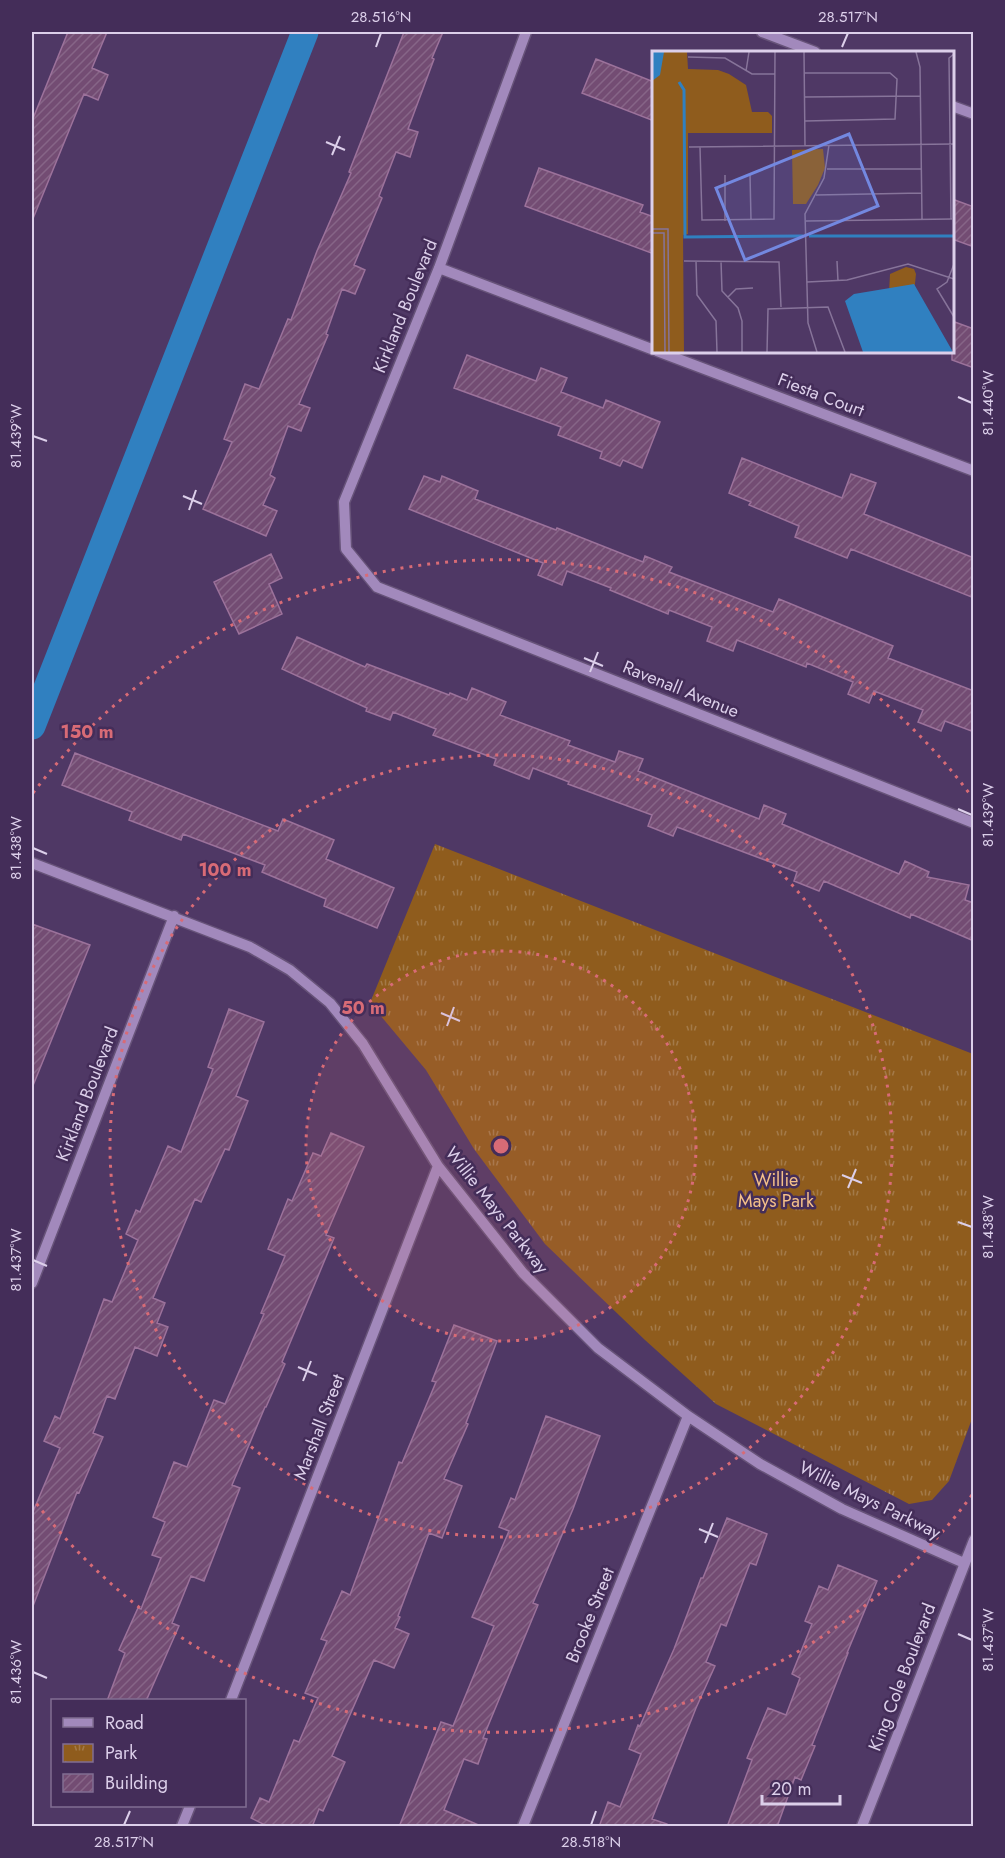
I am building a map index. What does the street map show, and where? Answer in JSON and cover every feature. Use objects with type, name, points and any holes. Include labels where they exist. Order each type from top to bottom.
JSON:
[{"type":"street","name":"Kirkland Boulevard","points":[[377,586],[346,549],[344,502],[439,268],[526,32]]},
{"type":"street","points":[[762,32],[812,51]]},
{"type":"street","points":[[954,107],[974,114]]},
{"type":"street","name":"Fiesta Court","points":[[439,268],[652,348]]},
{"type":"street","name":"Fiesta Court","points":[[661,352],[974,471]]},
{"type":"street","name":"Ravenall Avenue","points":[[377,586],[974,823]]},
{"type":"street","name":"Willie Mays Parkway","points":[[32,863],[250,946],[290,970],[330,1004],[363,1044],[438,1166],[523,1273],[598,1348],[688,1416],[760,1464],[842,1509],[964,1563]]},
{"type":"street","name":"Kirkland Boulevard","points":[[32,1283],[174,916]]},
{"type":"street","name":"Marshall Street","points":[[232,1699],[438,1166]]},
{"type":"street","name":"Brooke Street","points":[[523,1827],[688,1416]]},
{"type":"street","name":"King Cole Boulevard","points":[[862,1827],[974,1540]]},
{"type":"street","points":[[182,1827],[190,1807]]},
{"type":"green space","name":"Willie Mays Park","points":[[435,844],[973,1054],[973,1416],[949,1481],[932,1500],[909,1504],[716,1404],[545,1244],[474,1149],[426,1070],[370,1003]]},
{"type":"building","points":[[68,32],[107,32],[92,68],[108,75],[98,100],[84,94],[32,221],[32,121]]},
{"type":"building","points":[[404,32],[443,32],[408,129],[418,132],[410,157],[396,152],[379,196],[382,198],[354,265],[365,270],[355,294],[342,289],[326,334],[328,335],[299,404],[310,408],[301,431],[288,426],[270,475],[275,478],[263,505],[277,511],[266,536],[203,509],[232,442],[224,439],[245,384],[259,389],[288,319],[291,320],[317,251],[351,173],[349,172]]},
{"type":"building","points":[[596,59],[652,81],[652,120],[582,93]]},
{"type":"building","points":[[539,168],[643,205],[640,212],[652,216],[652,253],[525,206]]},
{"type":"building","points":[[954,200],[974,207],[974,247],[954,240]]},
{"type":"building","points":[[954,322],[974,329],[974,368],[952,360]]},
{"type":"building","points":[[467,355],[536,381],[541,368],[567,378],[561,392],[603,408],[606,400],[660,422],[642,468],[623,460],[620,466],[600,458],[602,452],[558,435],[561,427],[454,388]]},
{"type":"building","points":[[742,458],[842,498],[851,474],[876,483],[864,514],[974,558],[974,598],[851,549],[847,558],[795,537],[799,526],[749,505],[751,502],[729,493]]},
{"type":"building","points":[[424,476],[440,482],[442,476],[478,491],[475,499],[643,562],[645,556],[672,567],[669,572],[773,612],[779,599],[893,646],[888,658],[974,691],[974,732],[945,721],[941,731],[918,722],[923,710],[874,691],[869,703],[848,694],[853,682],[807,663],[806,667],[737,640],[733,651],[707,641],[712,627],[669,610],[668,614],[567,571],[562,585],[538,575],[543,563],[409,509]]},
{"type":"building","points":[[271,554],[282,578],[269,584],[282,614],[239,634],[214,582]]},
{"type":"building","points":[[297,637],[365,667],[367,664],[449,695],[450,693],[467,700],[472,688],[506,702],[500,715],[570,741],[568,745],[615,762],[619,751],[643,759],[638,771],[759,819],[764,805],[786,814],[782,824],[899,874],[905,861],[929,872],[927,877],[969,885],[965,900],[974,903],[974,941],[911,914],[910,918],[824,881],[819,891],[794,881],[797,872],[677,827],[673,836],[648,826],[652,815],[568,784],[569,782],[533,768],[529,779],[494,765],[496,759],[433,735],[436,729],[393,712],[390,720],[366,711],[367,708],[282,669]]},
{"type":"building","points":[[75,753],[278,831],[283,819],[334,840],[326,859],[394,888],[377,928],[324,906],[326,899],[262,872],[265,865],[183,834],[181,840],[129,820],[132,812],[62,785]]},
{"type":"building","points":[[32,924],[90,945],[32,1088]]},
{"type":"building","points":[[229,1009],[264,1022],[236,1096],[248,1101],[229,1150],[225,1149],[201,1202],[195,1199],[153,1298],[165,1303],[157,1323],[168,1327],[157,1356],[135,1347],[115,1399],[107,1396],[93,1433],[103,1437],[79,1493],[77,1492],[32,1606],[32,1514],[60,1448],[44,1441],[55,1416],[60,1419],[104,1299],[112,1302],[138,1240],[126,1234],[136,1210],[140,1212],[168,1146],[181,1152],[213,1069],[208,1067]]},
{"type":"building","points":[[331,1133],[364,1147],[326,1235],[334,1238],[282,1362],[285,1364],[232,1485],[240,1488],[204,1581],[191,1576],[172,1623],[179,1626],[147,1699],[108,1699],[125,1653],[119,1650],[138,1608],[141,1609],[161,1558],[152,1555],[165,1522],[153,1517],[174,1462],[187,1467],[214,1400],[225,1404],[264,1314],[261,1313],[285,1256],[268,1249],[288,1199],[292,1201],[313,1153],[321,1156]]},
{"type":"building","points":[[454,1325],[497,1341],[466,1423],[468,1424],[444,1479],[462,1486],[442,1538],[429,1533],[398,1616],[400,1617],[395,1628],[409,1634],[394,1668],[374,1660],[332,1756],[345,1762],[323,1811],[319,1809],[312,1827],[269,1827],[251,1818],[260,1798],[269,1802],[294,1740],[299,1742],[318,1698],[305,1693],[327,1641],[321,1639],[342,1591],[350,1595],[399,1462],[402,1463],[436,1382],[432,1381]]},
{"type":"building","points":[[546,1416],[600,1436],[573,1509],[533,1603],[538,1605],[483,1738],[487,1739],[478,1764],[464,1759],[444,1810],[483,1827],[399,1827],[441,1722],[453,1726],[494,1626],[472,1617],[509,1531],[499,1527],[511,1498],[515,1500]]},
{"type":"building","points":[[727,1518],[767,1534],[756,1565],[750,1563],[726,1626],[721,1624],[706,1662],[715,1666],[652,1819],[667,1824],[667,1827],[599,1827],[608,1802],[620,1807],[641,1754],[629,1749],[674,1649]]},
{"type":"building","points":[[838,1565],[877,1581],[847,1653],[801,1780],[795,1777],[777,1827],[727,1827],[752,1760],[747,1758],[768,1708],[786,1715],[800,1678],[792,1674],[812,1624],[805,1621],[819,1586],[828,1590]]},
{"type":"waterway","points":[[32,726],[305,32]]}]
